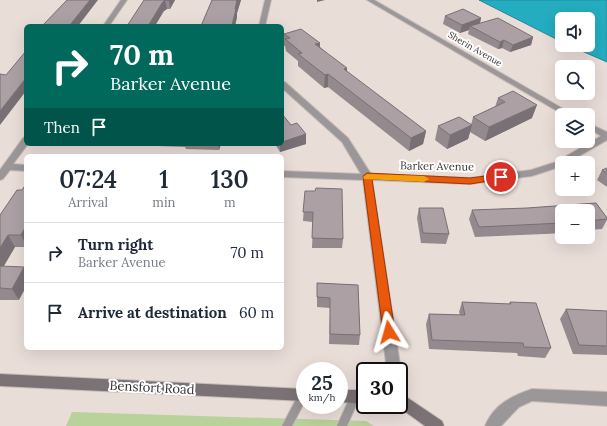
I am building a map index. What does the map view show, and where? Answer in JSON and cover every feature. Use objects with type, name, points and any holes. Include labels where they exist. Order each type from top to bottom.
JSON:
[{"type":"street","points":[[107,24],[124,0]]},
{"type":"street","points":[[262,24],[268,0]]},
{"type":"street","name":"Sherin Avenue","points":[[370,0],[558,108]]},
{"type":"street","points":[[284,86],[345,140],[367,176],[393,362]]},
{"type":"street","points":[[595,129],[607,136]]},
{"type":"street","name":"Barker Avenue","points":[[284,174],[470,181],[532,173],[560,164],[607,136]]},
{"type":"street","points":[[0,177],[24,143]]},
{"type":"street","points":[[7,167],[24,168]]},
{"type":"street","name":"Bensfort Road","points":[[0,380],[296,395]]},
{"type":"street","points":[[492,426],[503,412],[514,402],[532,395],[607,399]]},
{"type":"street","points":[[408,405],[437,426]]},
{"type":"lane","points":[[342,426],[356,403]]},
{"type":"lane","points":[[287,426],[296,410]]},
{"type":"green space","points":[[72,412],[366,421],[374,426],[66,426]]},
{"type":"water","points":[[479,0],[607,0],[607,62],[584,52],[595,52],[595,12],[555,12],[555,38]]},
{"type":"building","points":[[67,0],[90,0],[71,24],[44,24]]},
{"type":"building","points":[[144,0],[165,0],[149,24],[128,24]]},
{"type":"building","points":[[212,0],[237,0],[232,24],[202,24]]},
{"type":"building","points":[[463,9],[481,18],[462,25],[445,16]]},
{"type":"building","points":[[498,18],[533,37],[513,45],[504,40],[500,42],[470,26]]},
{"type":"building","points":[[301,29],[320,43],[315,44],[347,68],[344,69],[426,131],[411,138],[328,74],[325,75],[298,54],[302,53],[285,39],[290,38],[284,34]]},
{"type":"building","points":[[24,53],[24,81],[0,111],[0,74],[6,75]]},
{"type":"building","points":[[513,91],[537,105],[489,127],[473,117],[505,102],[498,98]]},
{"type":"building","points":[[284,116],[291,125],[297,123],[306,134],[284,141]]},
{"type":"building","points":[[459,117],[472,125],[450,135],[438,126]]},
{"type":"building","points":[[607,168],[607,173],[602,170]]},
{"type":"building","points":[[24,187],[24,230],[21,235],[8,235],[0,248],[0,215],[17,190],[22,190]]},
{"type":"building","points":[[316,188],[342,189],[343,239],[312,238],[313,212],[303,212],[305,191],[315,191]]},
{"type":"building","points":[[596,203],[607,219],[595,220],[595,204],[582,204]]},
{"type":"building","points":[[555,206],[555,223],[479,227],[472,210]]},
{"type":"building","points":[[419,208],[443,208],[449,234],[423,233]]},
{"type":"building","points":[[0,266],[24,267],[12,289],[0,288]]},
{"type":"building","points":[[317,283],[358,285],[360,335],[330,334],[330,298],[317,297]]},
{"type":"building","points":[[462,302],[511,304],[510,302],[536,303],[551,348],[524,347],[523,343],[432,340],[429,314],[465,315]]},
{"type":"building","points":[[566,309],[607,311],[607,346],[579,345]]},
{"type":"slow traffic","points":[[367,177],[424,179]]},
{"type":"route","points":[[389,332],[367,176],[470,181],[501,177]]}]
